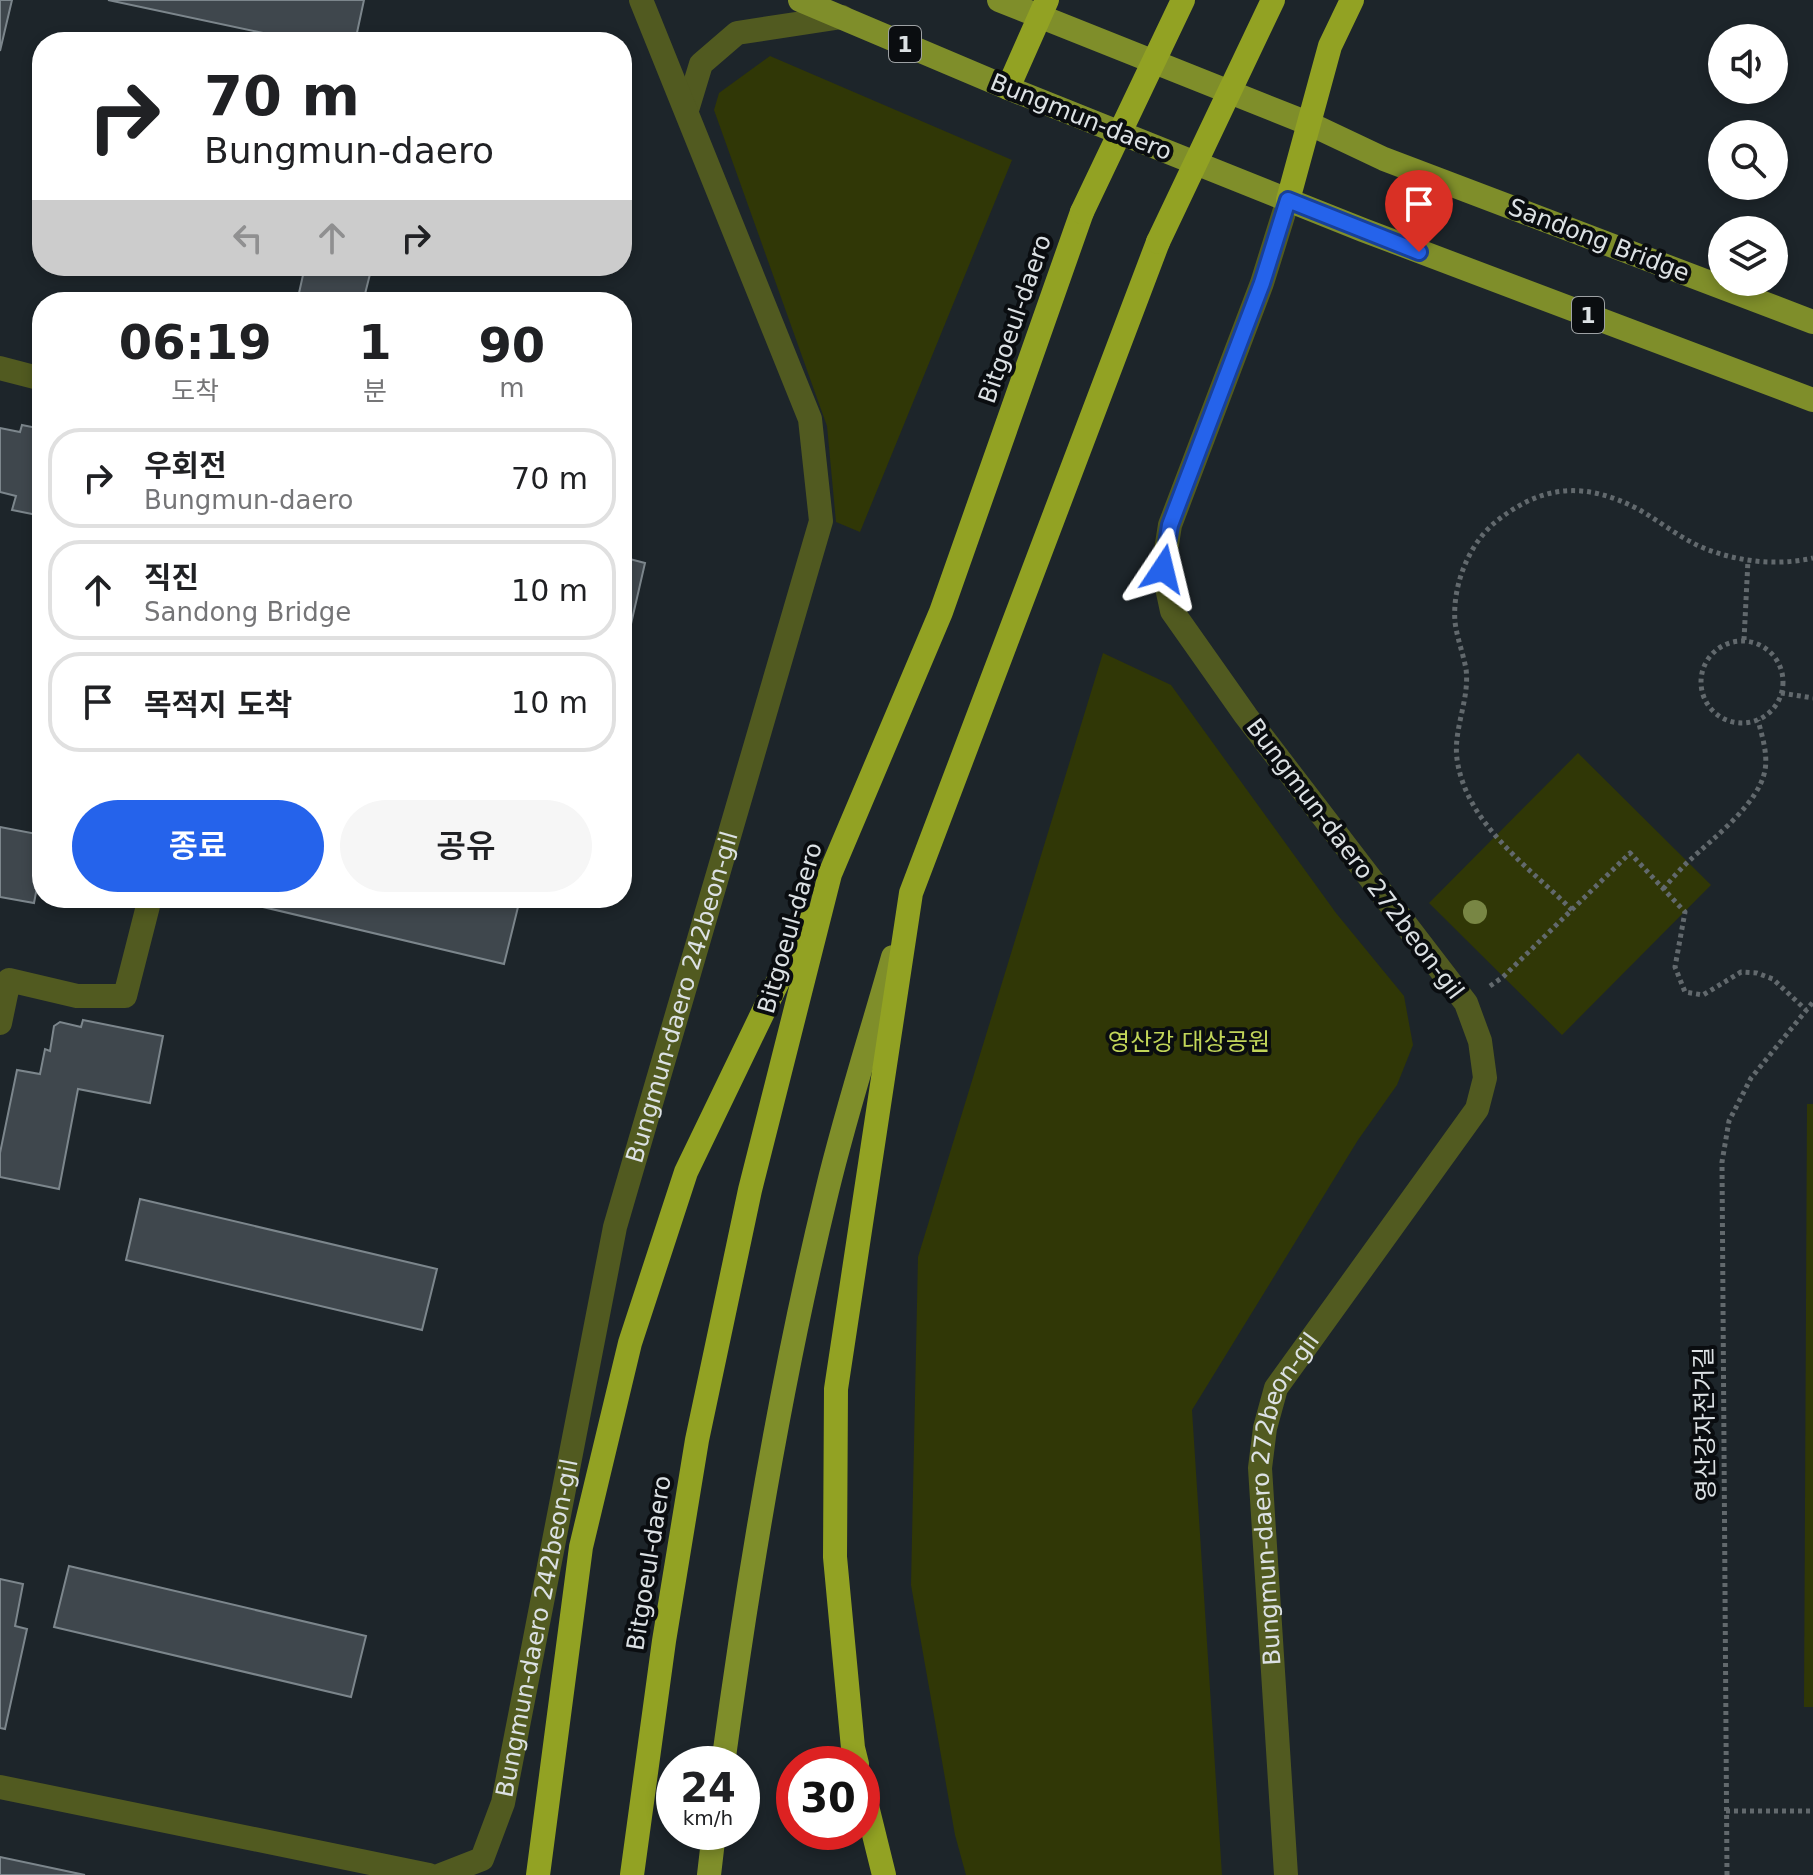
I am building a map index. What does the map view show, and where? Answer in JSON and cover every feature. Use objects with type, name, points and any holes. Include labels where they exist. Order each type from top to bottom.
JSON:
[{"type":"highway","name":"Bitgoeul-daero","points":[[632,1875],[664,1641],[697,1440],[750,1190],[830,874],[941,612],[1082,212],[1183,0]]},
{"type":"highway","points":[[853,1746],[835,1557],[836,1389],[911,893],[1158,242],[1273,0]]},
{"type":"highway","points":[[1288,200],[1330,46],[1352,0]]},
{"type":"highway","points":[[1008,88],[1044,8]]},
{"type":"highway","points":[[538,1875],[581,1547],[630,1343],[686,1172],[830,874]]},
{"type":"highway","points":[[878,1850],[884,1875]]},
{"type":"main road","name":"Bungmun-daero","points":[[800,0],[1008,88],[1363,230],[1813,400]]},
{"type":"main road","points":[[999,0],[1044,8],[1310,124]]},
{"type":"main road","name":"Sandong Bridge","points":[[1310,124],[1384,159],[1813,322]]},
{"type":"main road","points":[[725,1746],[740,1634],[775,1436],[824,1206],[911,893]]},
{"type":"main road","points":[[709,1875],[712,1850]]},
{"type":"street","name":"Bungmun-daero 242beon-gil","points":[[441,1875],[482,1859],[503,1803],[615,1227],[821,521],[810,419],[641,0]]},
{"type":"street","points":[[687,110],[701,64],[737,33],[842,17]]},
{"type":"street","name":"Bungmun-daero 272beon-gil","points":[[1286,1875],[1260,1468],[1265,1428],[1276,1388],[1477,1109],[1485,1078],[1480,1041],[1466,1003],[1246,716],[1172,611],[1163,569],[1170,525],[1262,283],[1288,200]]},
{"type":"street","points":[[0,368],[32,376]]},
{"type":"street","points":[[0,1023],[9,980],[77,996],[125,996],[147,908]]},
{"type":"street","points":[[0,1787],[429,1875]]},
{"type":"path","points":[[1572,910],[1477,813],[1466,792],[1457,759],[1457,733],[1467,672],[1455,620],[1456,601],[1460,575],[1476,544],[1489,526],[1514,507],[1542,493],[1565,489],[1611,498],[1638,509],[1707,549],[1748,560],[1785,562],[1813,558]]},
{"type":"path","points":[[1744,640],[1748,560]]},
{"type":"path","points":[[1744,640],[1754,642],[1777,659],[1782,672],[1781,693],[1771,712],[1758,720],[1744,723],[1730,721],[1717,715],[1701,691],[1705,663],[1713,651],[1725,644],[1744,640]]},
{"type":"path","points":[[1781,693],[1813,698]]},
{"type":"path","points":[[1663,889],[1723,831],[1753,796],[1765,771],[1758,720]]},
{"type":"path","points":[[1466,1003],[1503,977],[1630,853],[1685,912],[1675,967],[1685,992],[1703,995],[1741,972],[1757,973],[1773,979],[1806,1010]]},
{"type":"path","name":"영산강자전거길","points":[[1727,1875],[1722,1162],[1729,1121],[1751,1078],[1813,1002]]},
{"type":"path","points":[[1726,1811],[1813,1811]]},
{"type":"green space","points":[[770,56],[1012,160],[860,532],[836,522],[827,426],[714,110],[719,93]]},
{"type":"green space","name":"영산강 대상공원","points":[[1103,653],[1171,685],[1336,913],[1404,996],[1413,1045],[1397,1085],[1358,1140],[1192,1410],[1222,1875],[966,1875],[955,1835],[911,1585],[918,1257]]},
{"type":"green space","points":[[1578,753],[1711,885],[1562,1035],[1429,903]]},
{"type":"green space","points":[[1807,1104],[1813,1104],[1813,1707],[1804,1707]]},
{"type":"building","points":[[0,0],[12,0],[0,51]]},
{"type":"building","points":[[108,0],[364,0],[357,32],[258,32]]},
{"type":"building","points":[[303,276],[370,276],[366,292],[299,292]]},
{"type":"building","points":[[22,425],[32,427],[32,514],[12,510],[16,496],[0,492],[0,428],[20,432]]},
{"type":"building","points":[[632,560],[645,563],[632,620]]},
{"type":"building","points":[[0,827],[32,833],[32,903],[0,897]]},
{"type":"building","points":[[267,908],[518,908],[504,964]]},
{"type":"building","points":[[83,1020],[163,1036],[150,1103],[78,1089],[59,1189],[0,1177],[0,1153],[17,1070],[40,1074],[45,1049],[50,1051],[54,1026],[60,1022],[81,1027]]},
{"type":"building","points":[[140,1199],[437,1269],[422,1330],[126,1260]]},
{"type":"building","points":[[69,1566],[366,1636],[351,1697],[54,1627]]},
{"type":"building","points":[[0,1579],[23,1584],[15,1626],[27,1629],[5,1729],[0,1728]]},
{"type":"building","points":[[0,1857],[85,1875],[0,1875]]},
{"type":"route","points":[[1163,569],[1170,525],[1262,283],[1288,200],[1419,252]]}]
